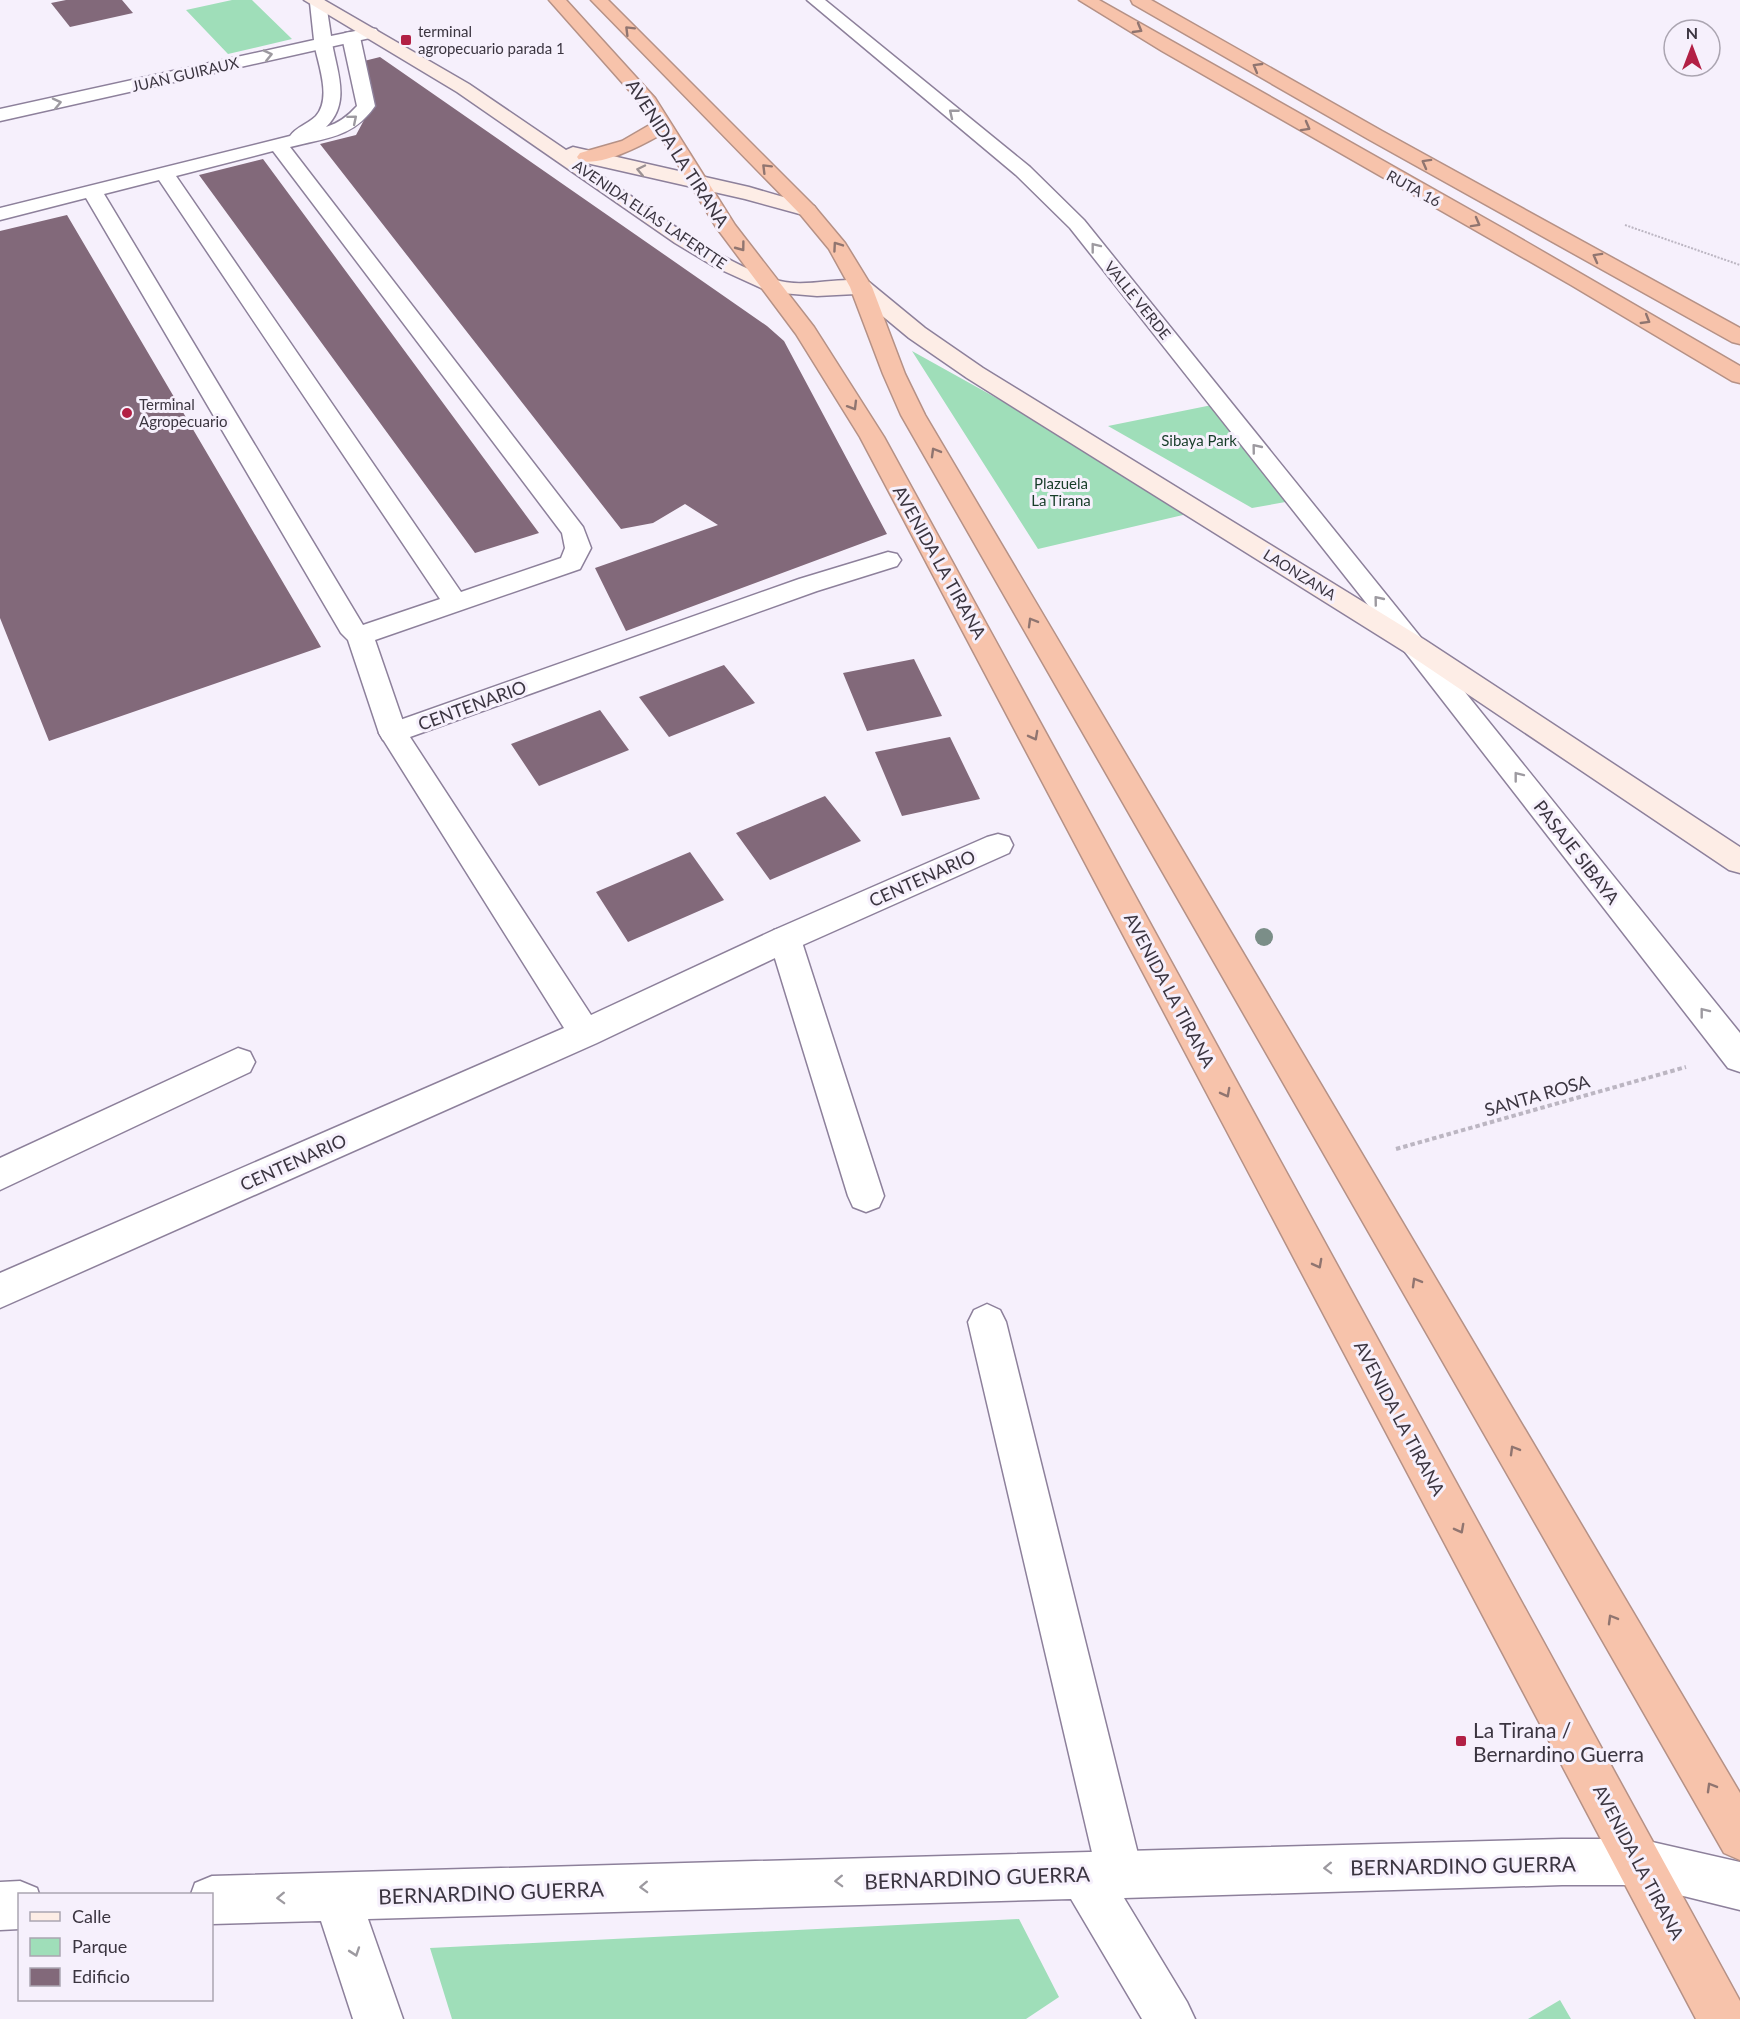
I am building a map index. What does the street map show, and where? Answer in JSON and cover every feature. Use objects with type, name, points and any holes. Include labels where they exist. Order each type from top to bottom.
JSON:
[{"type":"highway","name":"AVENIDA LA TIRANA","points":[[557,0],[631,79],[649,102],[726,227],[806,332],[841,385],[933,547],[1723,2019]]},
{"type":"highway","name":"AVENIDA LA TIRANA","points":[[599,0],[807,210],[838,247],[861,286],[894,374],[913,415],[1740,1838]]},
{"type":"highway","name":"RUTA 16","points":[[1087,0],[1591,288],[1740,376]]},
{"type":"highway","name":"RUTA 16","points":[[1139,0],[1375,135],[1740,337]]},
{"type":"highway","points":[[587,157],[629,145],[663,126]]},
{"type":"street","name":"VALLE VERDE","points":[[815,0],[1023,171],[1064,210],[1415,646]]},
{"type":"street","name":"AVENIDA ELÍAS LAFERTTE","points":[[315,2],[463,88],[701,251],[770,286],[817,290],[861,286]]},
{"type":"street","points":[[279,146],[312,130],[326,120],[333,106],[315,2]]},
{"type":"street","name":"JUAN GUIRAUX","points":[[0,115],[370,33]]},
{"type":"street","points":[[0,214],[279,146],[339,129],[355,120],[366,106],[351,37]]},
{"type":"street","points":[[92,191],[354,633],[365,634],[571,563],[578,548],[574,532],[279,146]]},
{"type":"street","name":"AVENIDA ELÍAS LAFERTTE","points":[[548,146],[587,157],[752,193],[807,210]]},
{"type":"street","points":[[165,174],[455,602]]},
{"type":"street","name":"LAONZANA","points":[[861,286],[917,333],[975,373],[1415,646],[1740,862]]},
{"type":"street","name":"CENTENARIO","points":[[585,1033],[393,733],[808,585],[888,560]]},
{"type":"street","points":[[359,634],[393,733]]},
{"type":"street","name":"PASAJE SIBAYA","points":[[1415,646],[1738,1055]]},
{"type":"street","name":"CENTENARIO","points":[[0,1290],[585,1033],[785,939],[998,845]]},
{"type":"street","points":[[785,939],[866,1196]]},
{"type":"street","points":[[0,1175],[238,1062]]},
{"type":"street","points":[[987,1322],[1102,1793],[1101,1874],[1170,2019]]},
{"type":"street","name":"BERNARDINO GUERRA","points":[[213,1900],[1562,1862],[1639,1862],[1740,1886]]},
{"type":"street","points":[[336,1896],[378,2019]]},
{"type":"street","points":[[0,1906],[18,1905]]},
{"type":"path","name":"SANTA ROSA","points":[[1346,1162],[1738,1055]]},
{"type":"green space","points":[[232,0],[252,0],[292,39],[228,54],[186,10]]},
{"type":"green space","name":"Plazuela La Tirana","points":[[912,351],[1200,511],[1038,549]]},
{"type":"green space","name":"Sibaya Park","points":[[1212,405],[1291,501],[1252,508],[1108,426]]},
{"type":"green space","points":[[1019,1919],[1059,1997],[1026,2019],[452,2019],[430,1948]]},
{"type":"green space","points":[[1560,2000],[1571,2019],[1528,2019]]},
{"type":"building","points":[[66,0],[122,0],[133,13],[70,27],[51,3]]},
{"type":"building","points":[[380,57],[767,326],[784,341],[887,534],[626,631],[595,568],[718,525],[685,504],[653,523],[621,529],[320,144],[356,135],[371,107],[360,62]]},
{"type":"building","points":[[263,159],[539,533],[475,553],[199,175]]},
{"type":"building","points":[[67,215],[321,647],[49,741],[0,618],[0,231]]},
{"type":"building","points":[[914,659],[942,716],[867,731],[843,673]]},
{"type":"building","points":[[724,665],[755,703],[669,737],[639,697]]},
{"type":"building","points":[[600,710],[629,750],[539,786],[511,744]]},
{"type":"building","points":[[950,737],[980,799],[902,816],[875,752]]},
{"type":"building","points":[[825,796],[861,841],[770,880],[736,833]]},
{"type":"building","points":[[690,852],[724,900],[628,942],[596,892]]},
{"type":"place","name":"terminal agropecuario parada 1","points":[[406,40]]},
{"type":"place","name":"Terminal Agropecuario","points":[[127,413]]},
{"type":"place","name":"La Tirana / Bernardino Guerra","points":[[1461,1741]]}]
